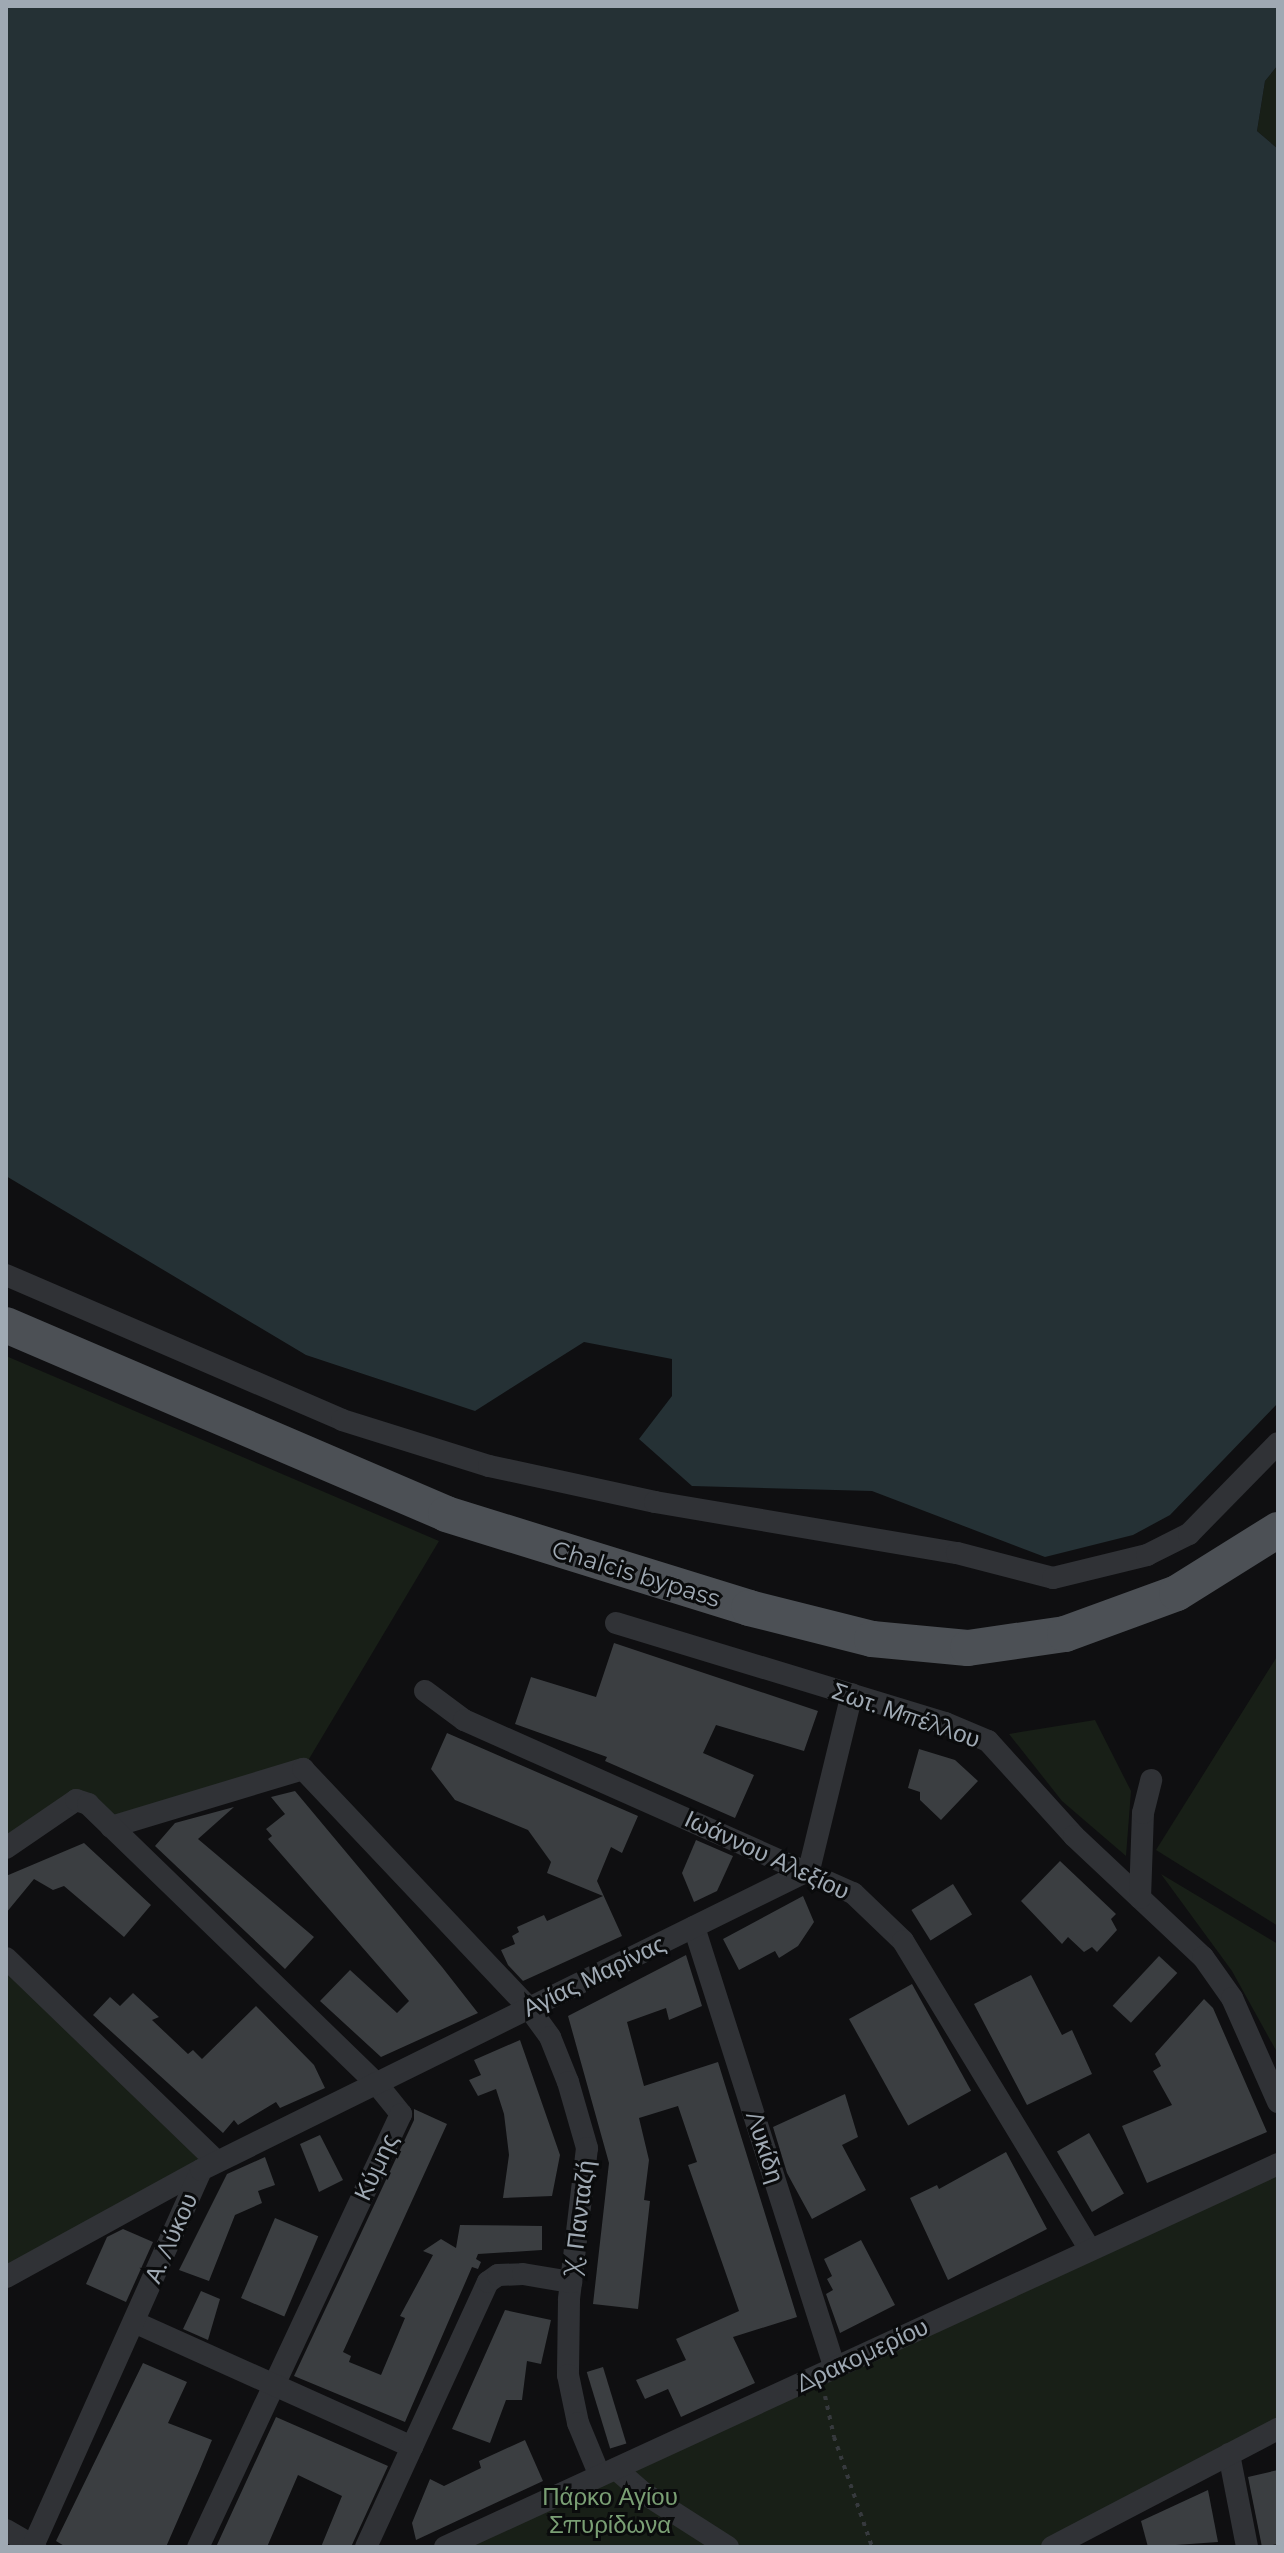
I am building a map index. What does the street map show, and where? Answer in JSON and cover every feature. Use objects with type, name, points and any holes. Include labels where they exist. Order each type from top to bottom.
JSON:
[{"type":"main road","name":"Chalcis bypass","points":[[6,1325],[446,1514],[749,1608],[872,1639],[968,1648],[1065,1634],[1177,1593],[1278,1530]]},
{"type":"street","points":[[6,1275],[342,1420],[489,1466],[655,1502],[957,1553],[1053,1578],[1147,1555],[1189,1534],[1278,1443]]},
{"type":"street","name":"Σωτ. Μπέλλου","points":[[616,1623],[852,1694],[988,1741],[1140,1898],[1203,1957],[1224,1986],[1278,2102]]},
{"type":"street","name":"Ιωάννου Αλεξίου","points":[[425,1691],[464,1720],[809,1870],[853,1893],[903,1941],[1090,2250]]},
{"type":"street","points":[[809,1870],[852,1694]]},
{"type":"street","name":"Χ. Πανταζή","points":[[111,1827],[303,1769],[529,2008],[564,2070],[587,2148],[571,2282],[571,2401],[608,2472]]},
{"type":"street","points":[[1140,1898],[1143,1813],[1151,1780]]},
{"type":"street","name":"Κύμης","points":[[6,1848],[76,1800],[111,1827],[376,2083],[401,2114],[198,2547]]},
{"type":"street","name":"Αγίας Μαρίνας","points":[[6,2277],[209,2166],[809,1870]]},
{"type":"street","name":"Λυκίδη","points":[[694,1927],[829,2370]]},
{"type":"street","points":[[6,1958],[209,2166]]},
{"type":"street","name":"Δρακομερίου","points":[[445,2547],[1278,2164]]},
{"type":"street","name":"Α. Λύκου","points":[[34,2546],[134,2322],[209,2166]]},
{"type":"street","points":[[366,2547],[488,2282],[498,2275],[523,2274],[571,2282]]},
{"type":"street","points":[[134,2322],[412,2447]]},
{"type":"street","points":[[1052,2547],[1278,2429]]},
{"type":"street","points":[[1229,2454],[1247,2547]]},
{"type":"street","points":[[608,2472],[728,2547]]},
{"type":"street","points":[[6,2530],[34,2546]]},
{"type":"path","points":[[829,2370],[834,2437],[872,2547]]},
{"type":"green space","points":[[1278,65],[1278,149],[1257,131],[1265,81]]},
{"type":"green space","points":[[6,1356],[439,1541],[303,1769],[111,1827],[88,1804],[6,1848]]},
{"type":"green space","points":[[1278,1655],[1278,1926],[1156,1850]]},
{"type":"green space","points":[[1095,1720],[1131,1791],[1126,1856],[1062,1801],[1009,1734]]},
{"type":"green space","points":[[1161,1874],[1278,1944],[1278,2054],[1232,1971]]},
{"type":"green space","points":[[6,1958],[217,2162],[6,2277]]},
{"type":"green space","name":"Πάρκο Αγίου Σπυρίδωνα","points":[[1278,2164],[1278,2429],[1052,2547],[445,2547]]},
{"type":"shaded area","points":[[6,6],[1278,6],[1278,65],[1265,81],[1257,131],[1278,149],[1278,1403],[1170,1515],[1133,1535],[1045,1557],[872,1491],[692,1486],[639,1439],[672,1396],[672,1359],[584,1342],[475,1411],[306,1355],[6,1176]]},
{"type":"building","points":[[614,1643],[818,1711],[804,1751],[716,1725],[703,1753],[754,1775],[735,1818],[605,1761],[607,1757],[515,1724],[531,1677],[596,1697]]},
{"type":"building","points":[[447,1733],[638,1816],[622,1853],[611,1847],[597,1881],[622,1936],[523,1981],[508,1965],[501,1950],[515,1944],[512,1936],[519,1932],[517,1927],[544,1915],[547,1921],[603,1896],[547,1873],[551,1862],[528,1830],[455,1800],[431,1769]]},
{"type":"building","points":[[919,1749],[955,1760],[978,1781],[941,1820],[920,1800],[920,1792],[908,1788]]},
{"type":"building","points":[[295,1791],[478,2013],[381,2057],[320,2001],[350,1970],[397,2013],[409,2001],[268,1839],[272,1836],[266,1829],[285,1814],[271,1797]]},
{"type":"building","points":[[234,1807],[198,1839],[314,1937],[285,1969],[155,1846],[175,1823]]},
{"type":"building","points":[[696,1840],[733,1856],[717,1891],[694,1902],[682,1873]]},
{"type":"building","points":[[84,1843],[151,1905],[124,1937],[64,1886],[53,1890],[34,1879],[6,1913],[6,1876]]},
{"type":"building","points":[[1060,1861],[1116,1914],[1111,1919],[1117,1930],[1097,1952],[1092,1947],[1084,1952],[1068,1937],[1062,1944],[1021,1901]]},
{"type":"building","points":[[953,1884],[972,1915],[931,1940],[911,1910]]},
{"type":"building","points":[[803,1896],[814,1922],[798,1946],[779,1958],[775,1951],[739,1970],[723,1939]]},
{"type":"building","points":[[686,1955],[702,2006],[669,2020],[666,2008],[627,2022],[644,2086],[718,2062],[797,2317],[733,2337],[755,2383],[681,2417],[668,2389],[645,2399],[636,2380],[686,2360],[676,2339],[739,2311],[688,2165],[697,2162],[678,2106],[639,2118],[649,2160],[644,2200],[650,2201],[638,2309],[593,2304],[609,2163],[568,2016]]},
{"type":"building","points":[[1159,1956],[1177,1973],[1131,2023],[1113,2006]]},
{"type":"building","points":[[1031,1975],[1062,2035],[1072,2030],[1092,2074],[1027,2105],[974,2004]]},
{"type":"building","points":[[912,1984],[971,2091],[908,2126],[849,2019]]},
{"type":"building","points":[[133,1993],[159,2017],[152,2020],[188,2054],[193,2050],[202,2059],[256,2006],[314,2065],[325,2088],[280,2108],[276,2102],[238,2125],[234,2120],[223,2133],[93,2015],[110,1997],[120,2006]]},
{"type":"building","points":[[1204,1999],[1213,2008],[1267,2132],[1147,2183],[1122,2126],[1172,2105],[1153,2071],[1161,2066],[1155,2054]]},
{"type":"building","points":[[520,2040],[560,2155],[552,2196],[503,2198],[509,2155],[504,2114],[496,2089],[478,2096],[469,2080],[481,2075],[474,2060]]},
{"type":"building","points":[[845,2094],[858,2137],[842,2145],[866,2190],[812,2219],[787,2173],[773,2127]]},
{"type":"building","points":[[414,2109],[447,2124],[343,2352],[351,2356],[349,2362],[381,2375],[405,2318],[400,2316],[433,2255],[423,2251],[441,2239],[456,2248],[460,2225],[542,2226],[542,2250],[478,2254],[476,2259],[481,2262],[478,2269],[472,2267],[405,2422],[294,2376],[414,2120]]},
{"type":"building","points":[[1089,2133],[1124,2194],[1092,2212],[1057,2152]]},
{"type":"building","points":[[320,2135],[343,2180],[319,2192],[300,2144]]},
{"type":"building","points":[[1006,2152],[1047,2229],[948,2280],[910,2198],[937,2185],[939,2189]]},
{"type":"building","points":[[265,2157],[275,2185],[258,2191],[262,2203],[235,2215],[209,2281],[179,2270],[227,2174]]},
{"type":"building","points":[[275,2218],[318,2236],[284,2316],[241,2298]]},
{"type":"building","points":[[123,2229],[153,2242],[126,2302],[86,2284],[107,2237]]},
{"type":"building","points":[[861,2240],[895,2305],[840,2333],[826,2294],[833,2290],[827,2279],[832,2276],[824,2259]]},
{"type":"building","points":[[201,2291],[220,2299],[208,2340],[183,2329]]},
{"type":"building","points":[[505,2310],[551,2320],[541,2364],[527,2361],[522,2400],[506,2400],[490,2443],[452,2429]]},
{"type":"building","points":[[143,2363],[187,2382],[168,2423],[212,2440],[200,2469],[166,2547],[66,2547],[56,2541]]},
{"type":"building","points":[[603,2367],[626,2444],[610,2448],[587,2372]]},
{"type":"building","points":[[276,2417],[388,2466],[351,2547],[321,2547],[342,2496],[298,2475],[267,2547],[216,2547]]},
{"type":"building","points":[[525,2440],[543,2481],[416,2540],[412,2523],[430,2479],[444,2486],[481,2468],[479,2461]]},
{"type":"building","points":[[1278,2470],[1278,2544],[1262,2547],[1248,2477]]},
{"type":"building","points":[[1208,2490],[1218,2542],[1148,2547],[1141,2521]]}]
